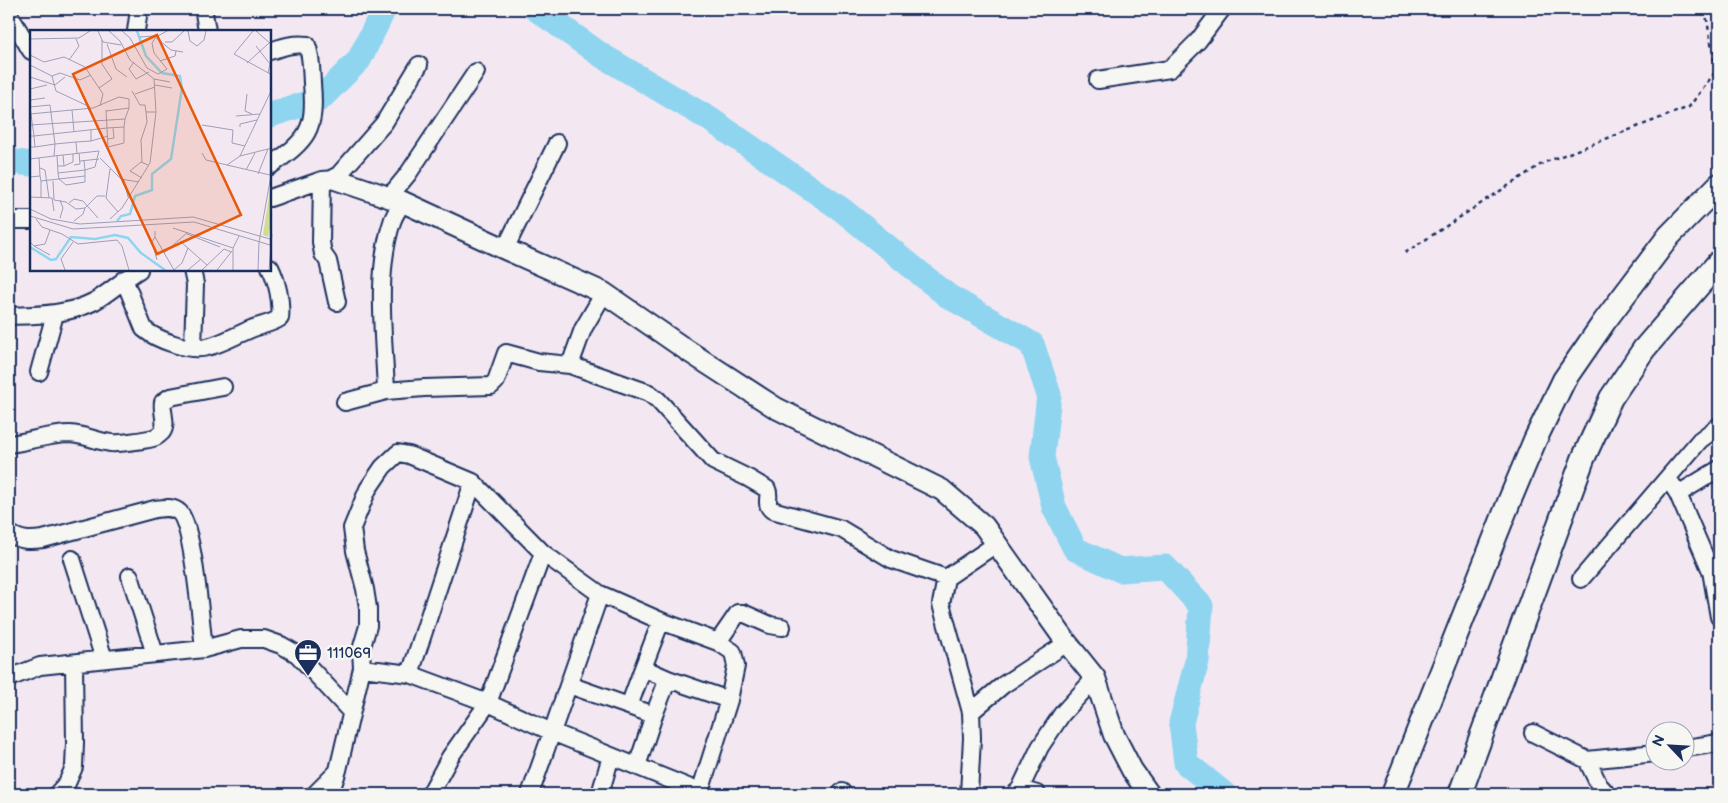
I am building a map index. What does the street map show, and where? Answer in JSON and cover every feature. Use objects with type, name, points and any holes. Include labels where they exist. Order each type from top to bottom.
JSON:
[{"type":"main road","points":[[1393,794],[1509,502],[1535,440],[1564,380],[1604,322],[1669,236],[1719,185]]},
{"type":"main road","points":[[1460,794],[1583,459],[1611,398],[1644,349],[1719,262]]},
{"type":"street","points":[[12,9],[9,13],[30,49]]},
{"type":"street","points":[[136,30],[139,9]]},
{"type":"street","points":[[205,9],[207,30]]},
{"type":"street","points":[[1098,80],[1170,69],[1198,41],[1222,9]]},
{"type":"street","points":[[271,52],[286,46],[307,45],[311,56],[314,107],[306,135],[288,154],[271,165]]},
{"type":"street","points":[[271,198],[328,180],[384,123],[402,96],[419,64]]},
{"type":"street","points":[[386,391],[382,301],[385,257],[397,199],[408,174],[476,72]]},
{"type":"street","points":[[505,249],[557,143]]},
{"type":"street","points":[[328,180],[397,199],[604,293],[688,351],[776,408],[942,490],[984,526],[1094,678],[1114,735],[1132,770],[1149,794]]},
{"type":"street","points":[[328,180],[322,242],[323,254],[328,261],[337,302]]},
{"type":"street","points":[[9,220],[30,220]]},
{"type":"street","points":[[124,280],[144,329],[150,334],[168,342],[193,348],[206,348],[280,318],[281,309],[271,270]]},
{"type":"street","points":[[9,316],[55,314],[72,310],[96,300],[138,271]]},
{"type":"street","points":[[192,271],[195,284],[193,348]]},
{"type":"street","points":[[570,365],[583,329],[604,293]]},
{"type":"street","points":[[39,372],[55,314]]},
{"type":"street","points":[[345,402],[386,391],[491,386],[496,381],[506,353],[539,362],[570,365],[649,392],[713,461],[768,489],[768,503],[772,510],[841,528],[891,559],[946,578]]},
{"type":"street","points":[[9,444],[68,434],[86,436],[113,444],[154,438],[161,433],[164,427],[163,402],[170,397],[223,388]]},
{"type":"street","points":[[1580,578],[1700,440],[1719,426]]},
{"type":"street","points":[[330,794],[338,770],[362,668],[361,650],[368,626],[368,608],[352,528],[368,489],[383,467],[398,453],[409,455],[474,482],[544,554],[600,594],[661,621],[718,642],[733,652],[736,666],[729,700],[700,793],[552,732],[488,702],[410,674],[362,668]]},
{"type":"street","points":[[1678,494],[1719,468]]},
{"type":"street","points":[[1668,478],[1678,494],[1715,569],[1719,617]]},
{"type":"street","points":[[410,674],[474,482]]},
{"type":"street","points":[[9,533],[27,541],[43,539],[154,509],[170,508],[178,512],[184,520],[191,550],[199,597],[204,649]]},
{"type":"street","points":[[969,794],[972,738],[971,712],[941,604],[946,578],[996,544]]},
{"type":"street","points":[[430,794],[450,757],[488,702],[544,554]]},
{"type":"street","points":[[72,559],[104,659]]},
{"type":"street","points":[[130,576],[155,654]]},
{"type":"street","points":[[530,794],[600,594]]},
{"type":"street","points":[[718,642],[738,613],[743,613],[770,625],[782,627]]},
{"type":"street","points":[[629,706],[661,621]]},
{"type":"street","points":[[9,678],[40,666],[74,664],[104,659],[204,649],[241,640],[264,639],[281,645],[297,654],[351,712]]},
{"type":"street","points":[[971,712],[1003,685],[1067,643]]},
{"type":"street","points":[[57,794],[67,783],[74,767],[74,664]]},
{"type":"street","points":[[643,668],[668,679],[729,700]]},
{"type":"street","points":[[1037,794],[1017,792],[1040,748],[1062,714],[1094,678]]},
{"type":"street","points":[[637,766],[668,679]]},
{"type":"street","points":[[569,685],[654,715]]},
{"type":"street","points":[[1533,733],[1587,760],[1646,754]]},
{"type":"street","points":[[1696,746],[1719,743]]},
{"type":"street","points":[[600,794],[610,756]]},
{"type":"street","points":[[1587,760],[1599,785],[1607,794]]},
{"type":"street","points":[[314,794],[338,770]]},
{"type":"path","points":[[1405,253],[1543,163],[1689,107],[1716,71],[1705,9]]},
{"type":"waterway","points":[[271,115],[320,99],[359,60],[384,9]]},
{"type":"waterway","points":[[536,9],[601,55],[711,120],[841,209],[948,296],[1032,344],[1049,395],[1042,457],[1054,507],[1075,549],[1120,570],[1165,567],[1201,606],[1197,661],[1181,723],[1186,763],[1224,794]]},
{"type":"waterway","points":[[9,161],[30,164]]},
{"type":"place","name":"111069","points":[[308,677]]}]
